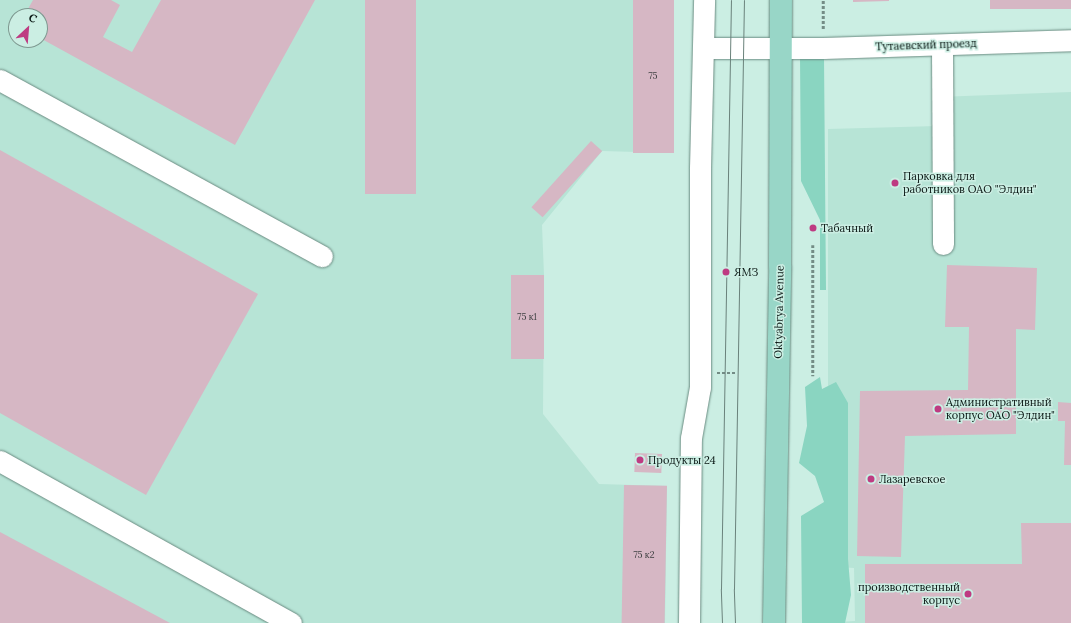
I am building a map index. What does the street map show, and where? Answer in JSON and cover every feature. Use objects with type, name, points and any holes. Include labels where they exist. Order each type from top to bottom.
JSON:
[{"type":"main road","name":"Oktyabrya Avenue","points":[[774,623],[780,266],[781,0]]},
{"type":"street","points":[[688,623],[691,438],[700,387],[700,168],[704,0]]},
{"type":"street","name":"Тутаевский проезд","points":[[703,48],[822,48],[1071,40]]},
{"type":"street","points":[[942,45],[943,244]]},
{"type":"street","points":[[0,80],[322,256]]},
{"type":"street","points":[[0,461],[291,623]]},
{"type":"path","points":[[822,48],[823,0]]},
{"type":"path","points":[[813,245],[813,376]]},
{"type":"shaded area","points":[[0,0],[674,0],[672,153],[602,151],[542,225],[544,275],[543,414],[599,484],[667,486],[665,623],[0,623]]},
{"type":"shaded area","points":[[800,57],[824,57],[826,290],[820,290],[820,220],[801,181]]},
{"type":"shaded area","points":[[1071,92],[1071,623],[837,623],[855,621],[854,568],[840,567],[828,401],[828,129],[937,126],[938,97]]},
{"type":"shaded area","points":[[820,377],[822,389],[836,382],[848,403],[848,559],[851,595],[845,623],[802,623],[801,516],[824,502],[815,476],[799,463],[807,426],[805,387]]},
{"type":"building","points":[[33,0],[111,0],[120,5],[103,37],[132,52],[161,0],[315,0],[235,145],[48,42],[48,8],[28,8]]},
{"type":"building","points":[[365,0],[416,0],[416,194],[365,194]]},
{"type":"building","points":[[633,0],[674,0],[674,153],[633,153]]},
{"type":"building","points":[[853,0],[889,0],[889,1],[853,2]]},
{"type":"building","points":[[990,0],[1071,0],[1071,9],[990,9]]},
{"type":"building","points":[[591,141],[602,151],[543,217],[531,207]]},
{"type":"building","points":[[0,150],[258,294],[146,495],[0,413]]},
{"type":"building","name":"Административный корпус ОАО \"Элдин\"","points":[[947,265],[1037,268],[1035,330],[1016,329],[1016,434],[905,436],[901,557],[857,556],[860,391],[968,390],[969,327],[945,327]]},
{"type":"building","points":[[511,275],[544,275],[544,359],[511,359]]},
{"type":"building","points":[[1058,402],[1071,403],[1071,465],[1064,465],[1065,421],[1058,421]]},
{"type":"building","points":[[635,453],[662,454],[661,473],[634,472]]},
{"type":"building","points":[[624,485],[667,486],[665,623],[622,623]]},
{"type":"building","name":"производственный корпус","points":[[1021,523],[1071,523],[1071,623],[865,623],[865,564],[1022,564]]},
{"type":"building","points":[[0,532],[170,623],[0,623]]},
{"type":"tram line","points":[[722,623],[721,589],[731,0]]},
{"type":"tram line","points":[[735,623],[734,589],[744,0]]},
{"type":"place","name":"Парковка для работников ОАО \"Элдин\"","points":[[895,183]]},
{"type":"place","name":"Табачный","points":[[813,228]]},
{"type":"place","name":"ЯМЗ","points":[[726,272]]},
{"type":"place","name":"Административный корпус ОАО \"Элдин\"","points":[[938,409]]},
{"type":"place","name":"Продукты 24","points":[[640,460]]},
{"type":"place","name":"Лазаревское","points":[[871,479]]},
{"type":"place","name":"производственный корпус","points":[[968,594]]}]
